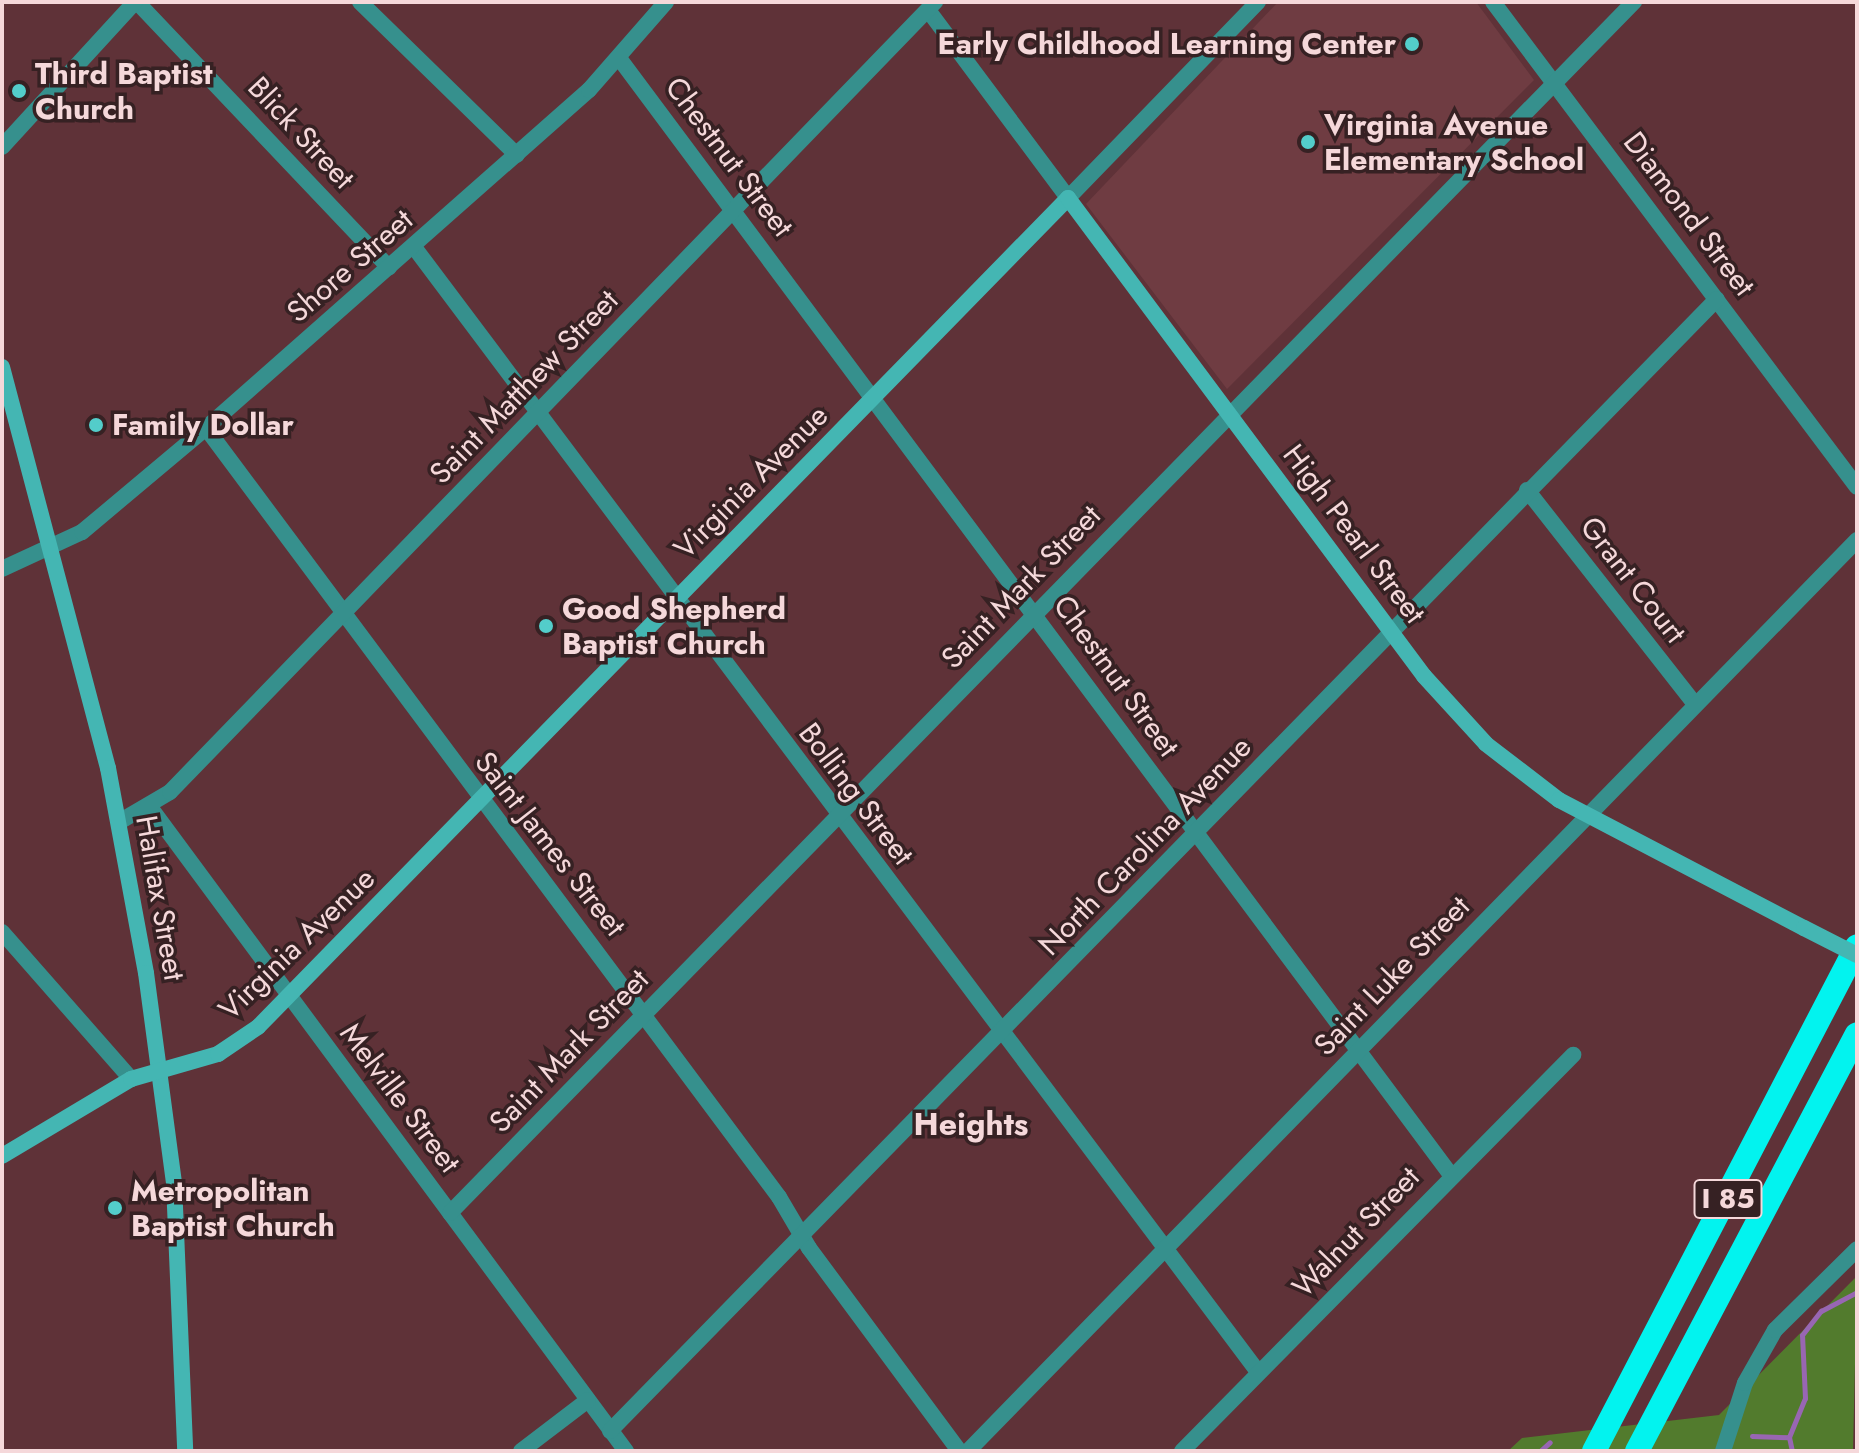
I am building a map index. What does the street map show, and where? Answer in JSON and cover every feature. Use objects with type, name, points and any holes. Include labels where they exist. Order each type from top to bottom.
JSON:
[{"type":"highway","name":"I 85","points":[[1594,1451],[1857,946]]},
{"type":"highway","name":"I 85","points":[[1637,1451],[1857,1034]]},
{"type":"street","points":[[2,147],[136,2]]},
{"type":"street","name":"Blick Street","points":[[136,2],[389,268]]},
{"type":"street","points":[[360,2],[517,155]]},
{"type":"street","name":"Shore Street","points":[[2,569],[82,532],[206,428],[517,155],[619,58],[666,2]]},
{"type":"street","name":"Virginia Avenue","points":[[2,1156],[131,1079],[193,1064],[237,1043],[289,996],[1258,2]]},
{"type":"street","name":"Diamond Street","points":[[1493,2],[1857,487]]},
{"type":"street","name":"Saint Mark Street","points":[[450,1213],[1634,2]]},
{"type":"street","name":"High Pearl Street","points":[[932,6],[1068,198],[1392,632],[1486,744],[1587,815],[1857,955]]},
{"type":"street","name":"Saint Matthew Street","points":[[150,807],[343,614],[932,6]]},
{"type":"street","name":"Chestnut Street","points":[[619,58],[1035,612],[1356,1052],[1451,1175]]},
{"type":"street","name":"Bolling Street","points":[[414,247],[675,600],[1258,1372]]},
{"type":"street","name":"North Carolina Avenue","points":[[610,1431],[1717,299]]},
{"type":"street","name":"Halifax Street","points":[[2,367],[6,402],[49,547],[119,822],[161,1070],[174,1183],[185,1451]]},
{"type":"street","name":"Saint James Street","points":[[206,428],[779,1197],[802,1236],[959,1451]]},
{"type":"street","name":"Grant Court","points":[[1527,490],[1695,704]]},
{"type":"street","name":"Saint Luke Street","points":[[968,1451],[1857,540]]},
{"type":"street","points":[[119,822],[150,807]]},
{"type":"street","name":"Melville Street","points":[[150,807],[626,1451]]},
{"type":"street","points":[[2,932],[131,1079]]},
{"type":"street","name":"Walnut Street","points":[[1182,1451],[1451,1175],[1573,1055]]},
{"type":"street","points":[[1723,1451],[1745,1383],[1775,1330],[1857,1249]]},
{"type":"street","points":[[521,1451],[588,1400]]},
{"type":"shaded area","name":"Virginia Avenue Elementary School","points":[[1278,2],[1476,2],[1534,80],[1227,389],[1086,204]]},
{"type":"green space","points":[[1857,1276],[1853,1451],[1508,1451],[1522,1438],[1719,1415]]},
{"type":"waterway","points":[[1752,1436],[1789,1437],[1805,1398],[1802,1335],[1821,1311],[1857,1292]]},
{"type":"waterway","points":[[1789,1437],[1792,1451]]},
{"type":"waterway","points":[[1540,1451],[1550,1442]]},
{"type":"place","name":"Early Childhood Learning Center","points":[[1412,44]]},
{"type":"place","name":"Third Baptist Church","points":[[19,91]]},
{"type":"place","name":"Virginia Avenue Elementary School","points":[[1308,142]]},
{"type":"place","name":"Family Dollar","points":[[96,425]]},
{"type":"place","name":"Good Shepherd Baptist Church","points":[[546,626]]},
{"type":"place","name":"Metropolitan Baptist Church","points":[[115,1208]]},
{"type":"district","name":"Heights","points":[[971,1124]]}]
